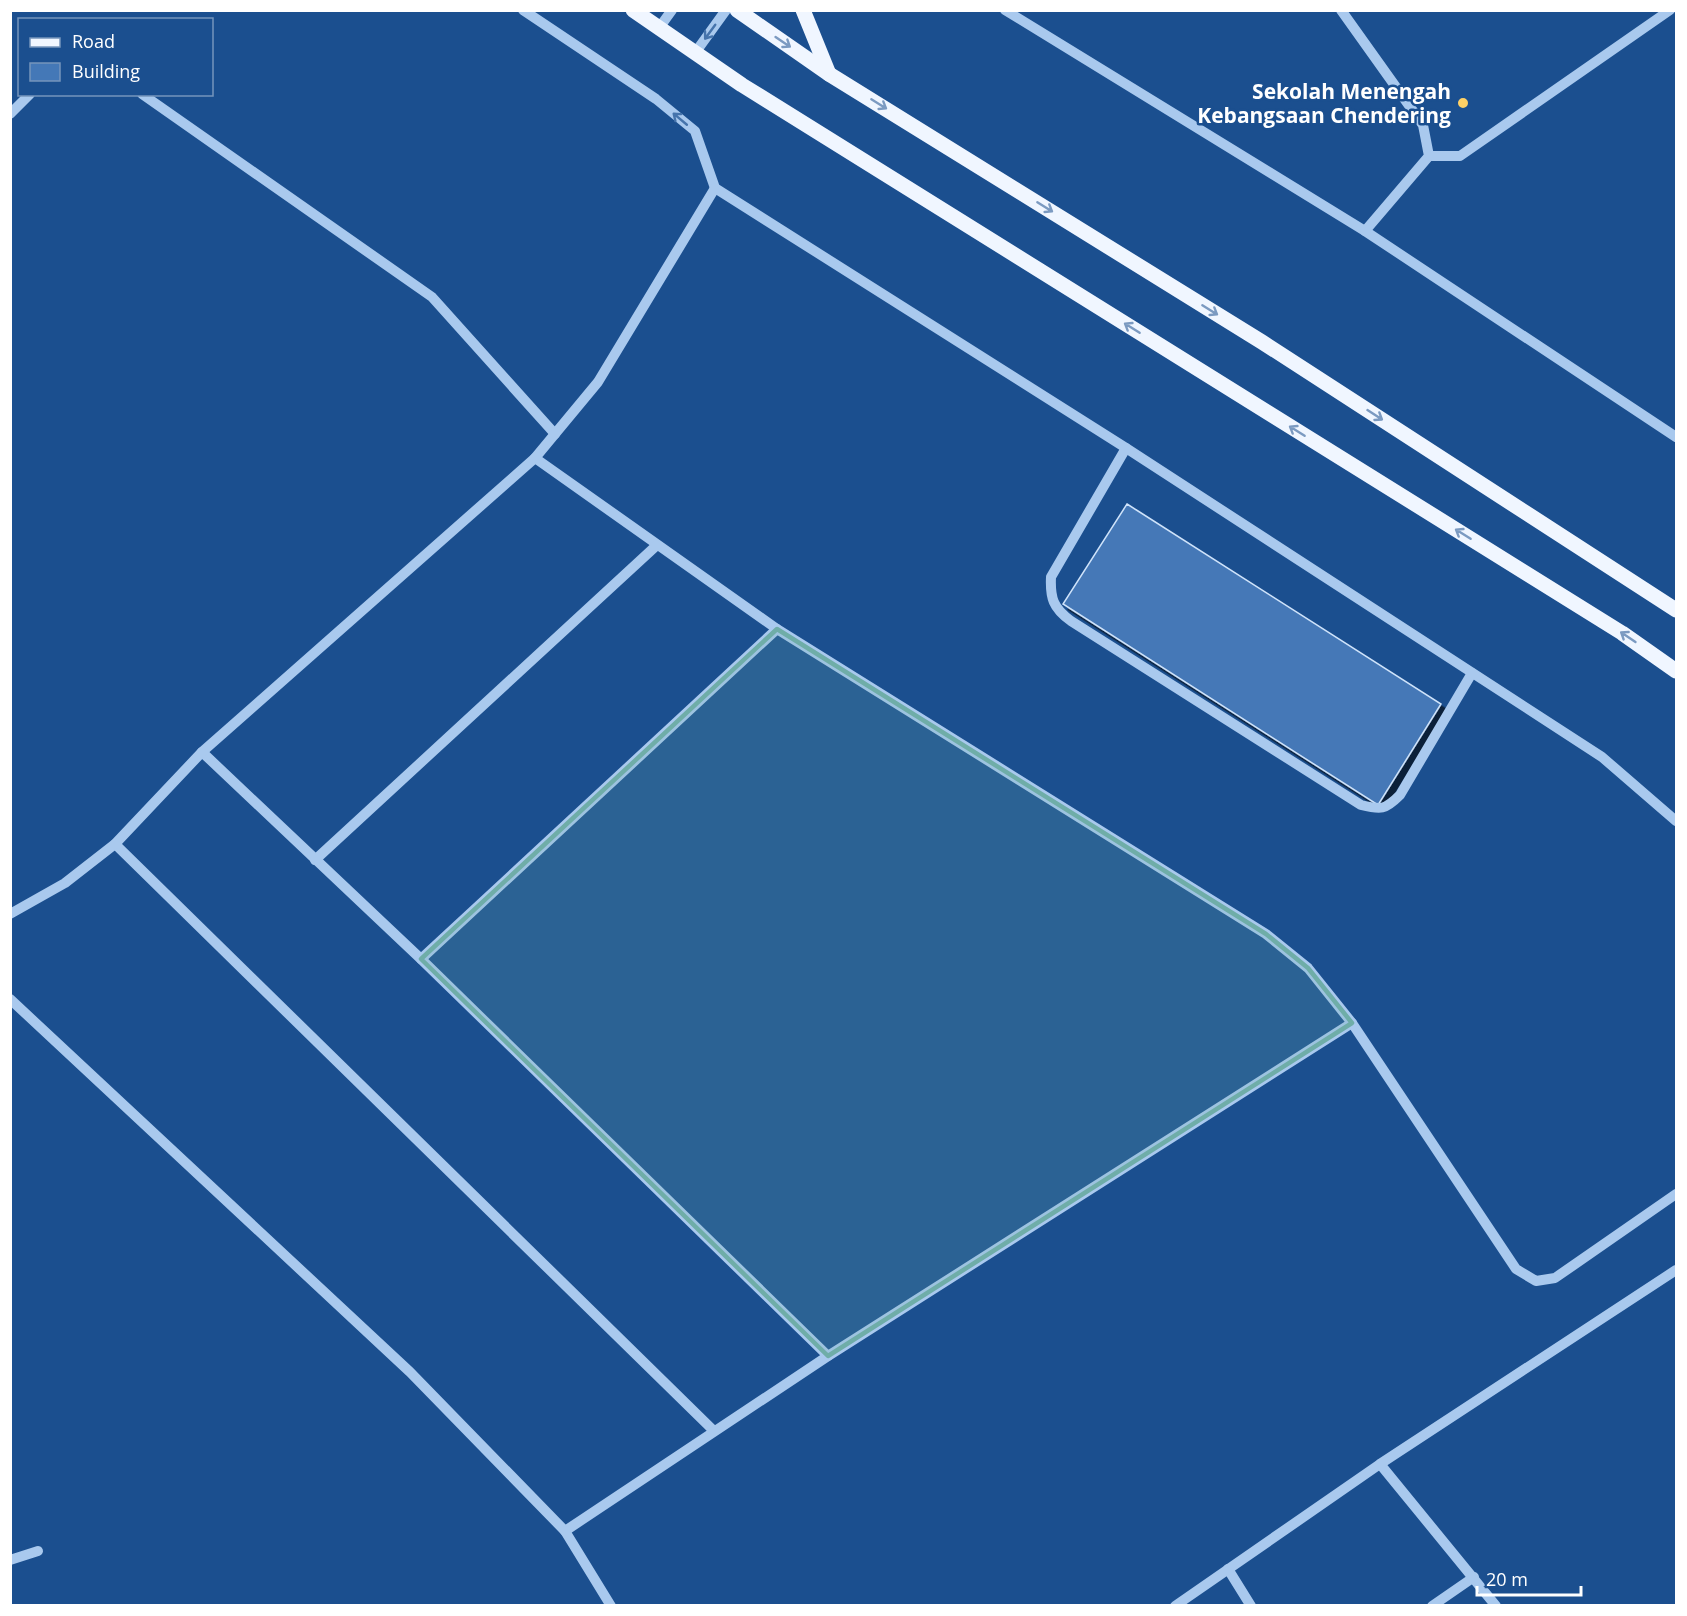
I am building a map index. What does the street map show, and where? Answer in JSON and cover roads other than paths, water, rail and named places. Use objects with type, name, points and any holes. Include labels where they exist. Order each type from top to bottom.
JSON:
[{"type":"main road","points":[[633,10],[695,53],[1622,633],[1677,671]]},
{"type":"main road","points":[[737,10],[830,74],[1262,342],[1677,610]]},
{"type":"main road","points":[[803,10],[830,74]]},
{"type":"street","points":[[523,10],[656,99],[695,131],[715,188],[1126,448],[1602,757],[1677,821]]},
{"type":"street","points":[[659,28],[672,10]]},
{"type":"street","points":[[695,53],[726,10]]},
{"type":"street","points":[[1005,10],[1365,231],[1677,437]]},
{"type":"street","points":[[1341,10],[1423,125],[1429,156]]},
{"type":"street","points":[[1365,231],[1429,156],[1460,156],[1670,10]]},
{"type":"street","points":[[10,114],[28,96]]},
{"type":"street","points":[[144,96],[432,297],[555,434]]},
{"type":"street","points":[[10,914],[65,883],[115,844],[202,752],[535,458],[598,382],[715,188]]},
{"type":"street","points":[[1126,448],[1051,577],[1050,597],[1058,611],[1071,621],[1361,805],[1380,810],[1400,795],[1472,673]]},
{"type":"street","points":[[535,458],[777,629],[1266,934],[1308,968],[1352,1023],[1516,1269],[1536,1281],[1555,1278],[1677,1194]]},
{"type":"street","points":[[315,860],[657,545]]},
{"type":"street","points":[[421,959],[777,629]]},
{"type":"street","points":[[202,752],[421,959],[828,1356]]},
{"type":"street","points":[[115,844],[714,1431]]},
{"type":"street","points":[[10,999],[410,1372],[566,1531],[611,1605]]},
{"type":"street","points":[[566,1531],[828,1356],[1352,1023]]},
{"type":"street","points":[[1175,1605],[1380,1464],[1677,1270]]},
{"type":"street","points":[[1380,1464],[1497,1605]]},
{"type":"street","points":[[10,1560],[38,1551]]},
{"type":"street","points":[[1228,1569],[1251,1605]]},
{"type":"street","points":[[1432,1605],[1474,1578]]},
{"type":"place","name":"Sekolah Menengah Kebangsaan Chendering","points":[[1463,103]]}]
